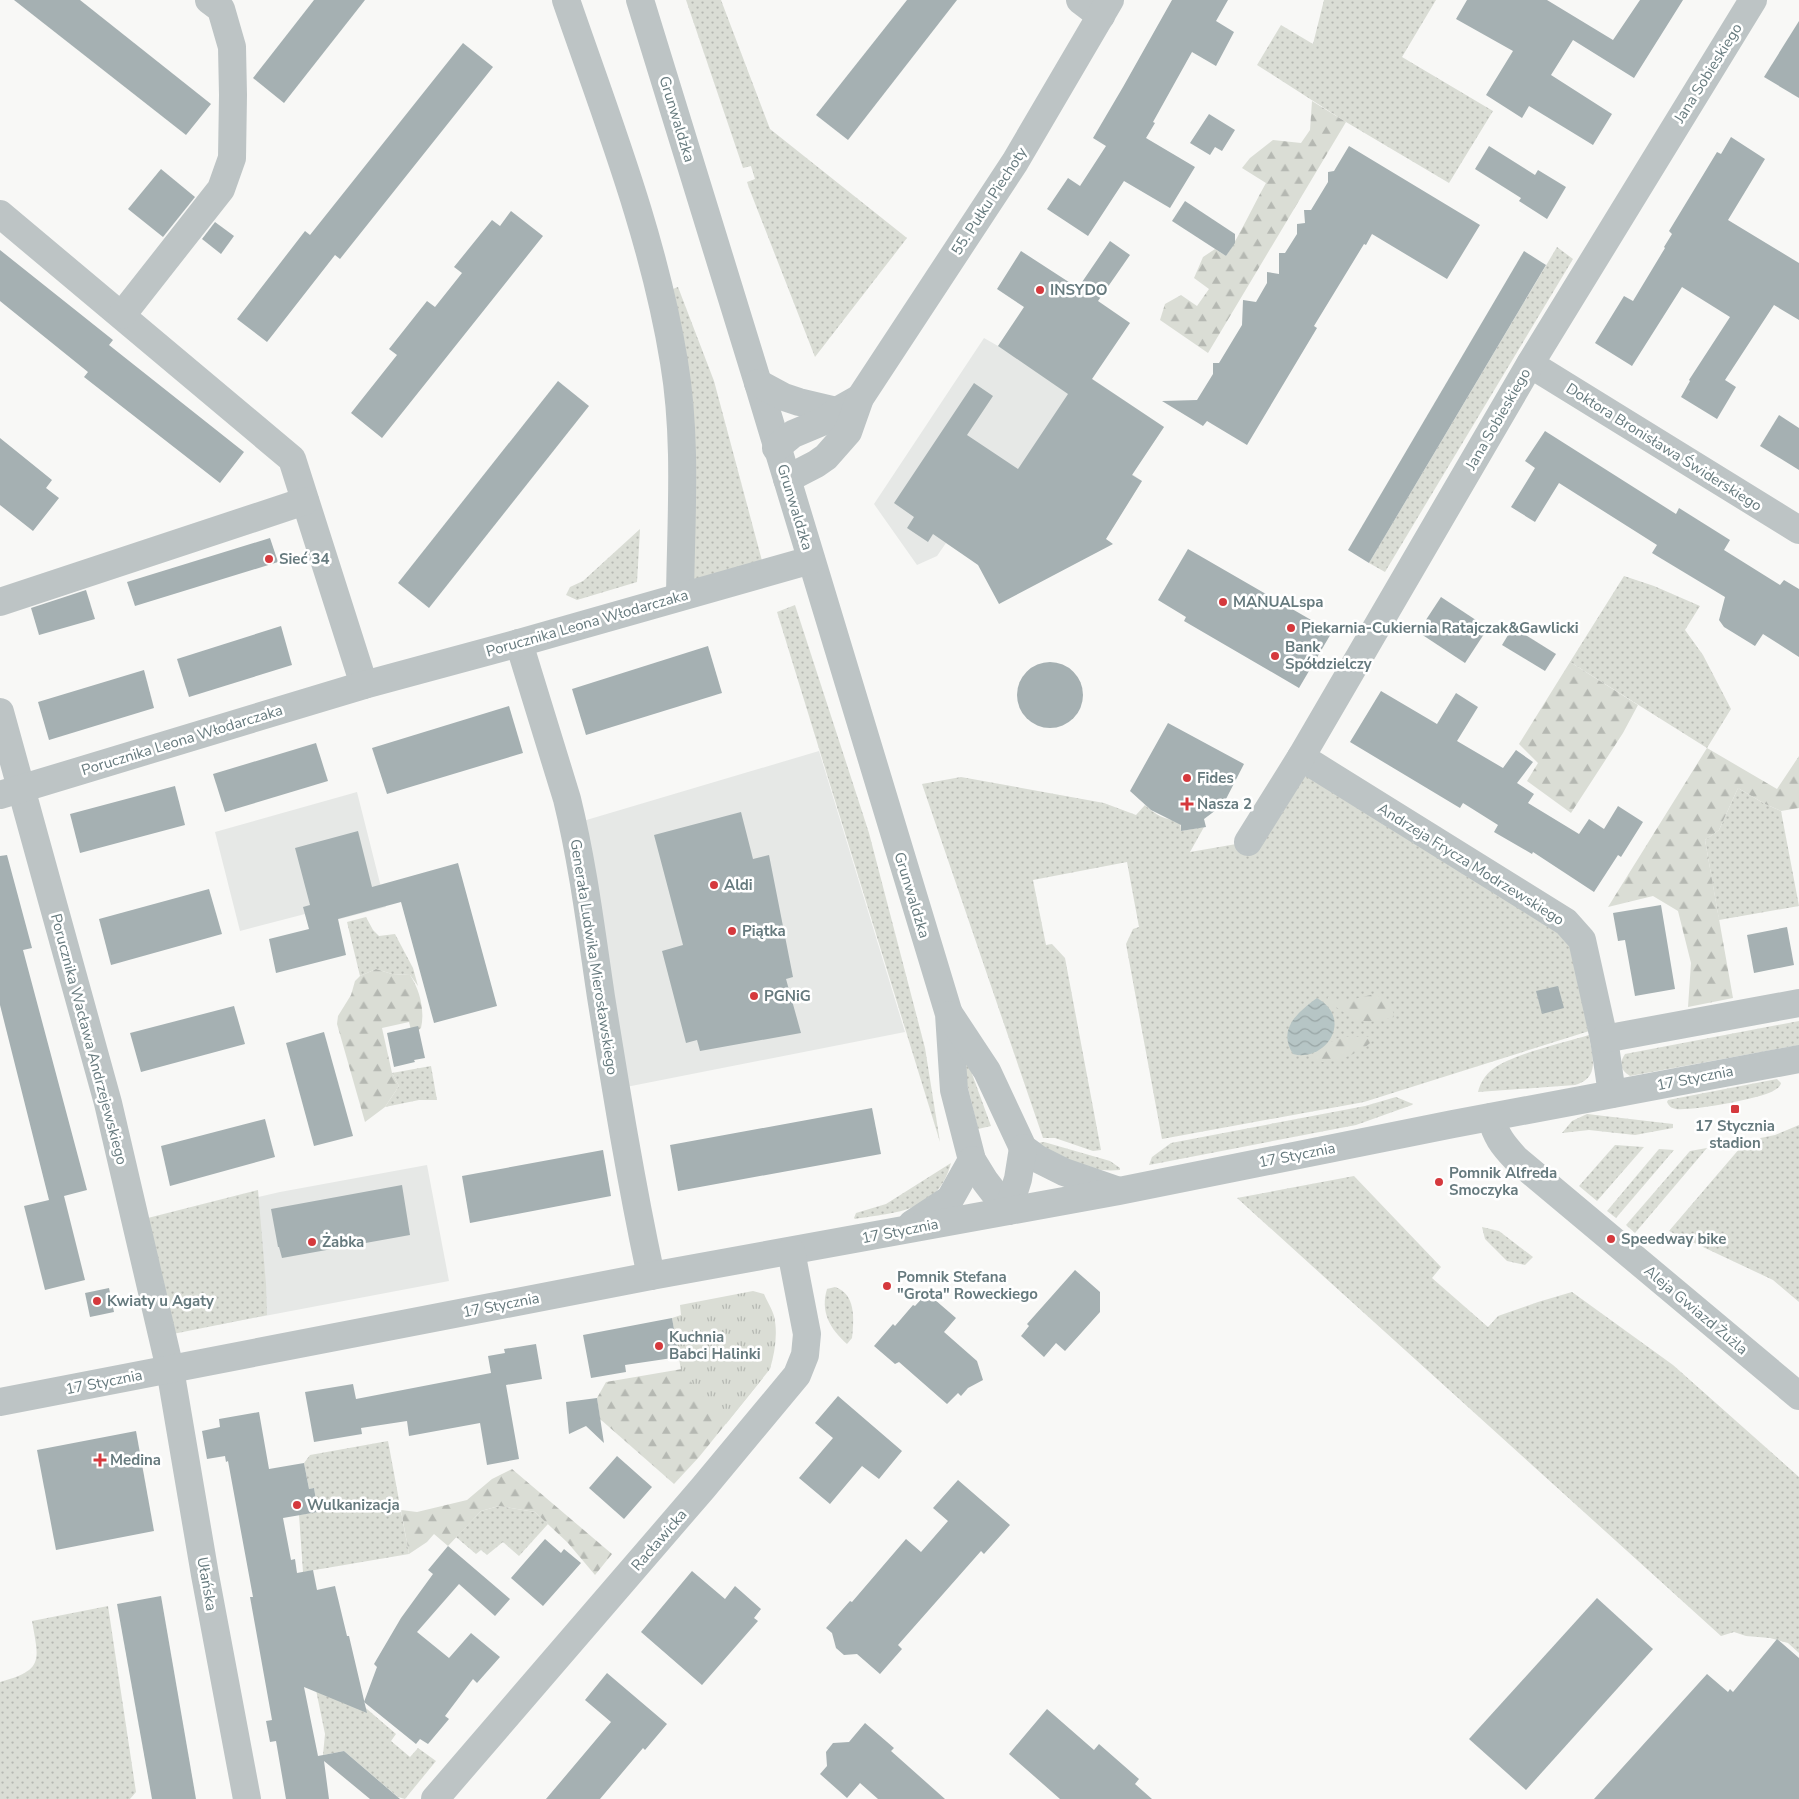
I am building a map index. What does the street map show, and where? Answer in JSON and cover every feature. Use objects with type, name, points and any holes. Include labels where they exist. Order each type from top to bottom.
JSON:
[{"type":"street","points":[[122,315],[221,189],[232,158],[232,47],[220,9],[209,0]]},
{"type":"street","points":[[566,0],[635,202],[668,327],[680,406],[682,446],[680,596]]},
{"type":"street","name":"Grunwaldzka","points":[[640,0],[949,1014],[954,1090],[972,1160],[1008,1211]]},
{"type":"street","points":[[1080,0],[1106,8]]},
{"type":"street","name":"Jana Sobieskiego","points":[[1248,842],[1300,757],[1530,364],[1753,0]]},
{"type":"street","name":"55. Pułku Piechoty","points":[[776,448],[793,434],[824,421],[848,404],[1015,162],[1106,8]]},
{"type":"street","points":[[0,214],[292,459],[364,685]]},
{"type":"street","name":"Doktora Bronisława Świderskiego","points":[[1530,364],[1799,530]]},
{"type":"street","points":[[758,383],[784,397],[799,402],[848,404]]},
{"type":"street","name":"55. Pułku Piechoty","points":[[787,478],[826,457],[848,432],[848,404]]},
{"type":"street","points":[[0,602],[305,501]]},
{"type":"street","name":"Porucznika Leona Włodarczaka","points":[[11,792],[364,685],[811,560]]},
{"type":"street","name":"Generała Ludwika Mierosławskiego","points":[[519,643],[573,824],[589,909],[616,1089],[652,1276]]},
{"type":"street","name":"Porucznika Wacława Andrzejewskiego","points":[[0,712],[11,792],[108,1103],[170,1369]]},
{"type":"street","name":"Andrzeja Frycza Modrzewskiego","points":[[1300,757],[1566,922],[1582,940],[1604,1039],[1612,1094]]},
{"type":"street","points":[[1604,1039],[1799,1003]]},
{"type":"street","name":"Grunwaldzka","points":[[949,1014],[987,1071],[1023,1148]]},
{"type":"street","name":"17 Stycznia","points":[[0,1402],[652,1276],[1119,1191],[1491,1117],[1799,1059]]},
{"type":"street","name":"Aleja Gwiazd Żużla","points":[[1491,1117],[1496,1134],[1516,1159],[1799,1396]]},
{"type":"street","points":[[1008,1211],[1018,1179],[1023,1148],[1064,1172],[1119,1191]]},
{"type":"street","points":[[901,1231],[950,1199],[972,1160]]},
{"type":"street","name":"Racławicka","points":[[435,1799],[703,1488],[797,1375],[806,1355],[807,1334],[791,1251]]},
{"type":"street","name":"Ułańska","points":[[170,1369],[247,1799]]},
{"type":"shaded area","points":[[1012,325],[1164,427],[1132,474],[1142,481],[1096,553],[1072,537],[961,553],[946,543],[937,556],[917,565],[874,504],[984,338],[998,346]]},
{"type":"shaded area","points":[[819,751],[905,1032],[616,1089],[573,824]]},
{"type":"shaded area","points":[[357,792],[386,907],[309,927],[305,914],[240,931],[215,832]]},
{"type":"shaded area","points":[[427,1165],[449,1281],[217,1325],[259,1281],[254,1198]]},
{"type":"green space","points":[[686,0],[721,0],[770,129],[907,238],[815,357],[749,188],[747,182],[755,179],[751,166],[743,168]]},
{"type":"green space","points":[[1324,0],[1436,0],[1402,57],[1493,111],[1449,183],[1346,122],[1257,65],[1281,25],[1313,44]]},
{"type":"green space","points":[[1312,101],[1346,122],[1208,353],[1160,320],[1165,304],[1181,295],[1197,306],[1209,289],[1194,278],[1203,257],[1215,249],[1226,256],[1266,183],[1242,168],[1250,158],[1273,140],[1301,143],[1310,130]]},
{"type":"green space","points":[[1557,247],[1573,259],[1385,572],[1369,563]]},
{"type":"green space","points":[[678,287],[714,381],[765,572],[680,596],[660,294]]},
{"type":"green space","points":[[640,529],[637,582],[577,600],[566,595],[570,587],[583,581]]},
{"type":"green space","points":[[1624,576],[1654,586],[1700,606],[1685,630],[1703,655],[1731,709],[1707,748],[1570,662]]},
{"type":"green space","points":[[795,605],[869,833],[925,1048],[940,1142],[777,612]]},
{"type":"green space","points":[[1570,662],[1638,705],[1623,733],[1571,813],[1527,781],[1538,763],[1519,744]]},
{"type":"green space","points":[[1707,748],[1777,789],[1799,756],[1799,808],[1781,811],[1738,788],[1719,830],[1705,840],[1733,998],[1688,1007],[1691,963],[1678,911],[1653,896],[1608,907]]},
{"type":"green space","points":[[1301,757],[1566,922],[1602,1027],[1364,1102],[1162,1139],[1126,944],[1133,929],[1139,927],[1127,862],[1033,880],[1046,945],[1052,944],[1065,958],[1101,1150],[1093,1151],[1055,1138],[1043,1138],[922,784],[961,777],[1104,803],[1136,815],[1145,805],[1161,816],[1180,821],[1181,831],[1204,827],[1190,852],[1248,842]]},
{"type":"green space","points":[[1738,788],[1781,811],[1799,906],[1719,920],[1705,840],[1719,830]]},
{"type":"green space","points":[[366,917],[373,930],[379,936],[395,934],[413,968],[418,986],[410,975],[392,974],[376,969],[360,976],[347,922]]},
{"type":"green space","points":[[376,969],[392,974],[410,975],[421,1001],[422,1021],[421,1028],[417,1031],[411,1030],[409,1022],[382,1028],[392,1073],[399,1086],[385,1107],[365,1122],[337,1024],[338,1016],[351,995],[355,981],[360,976]]},
{"type":"green space","points":[[1374,994],[1388,1003],[1394,1017],[1373,1021],[1358,1020],[1327,1001],[1328,997],[1347,1001]]},
{"type":"green space","points":[[1799,1021],[1799,1045],[1630,1076],[1624,1071],[1622,1066],[1625,1054]]},
{"type":"green space","points":[[1589,1035],[1593,1065],[1589,1077],[1583,1082],[1575,1085],[1478,1092],[1485,1077],[1493,1069],[1513,1058]]},
{"type":"green space","points":[[1340,1037],[1375,1037],[1365,1047],[1349,1056],[1331,1061],[1317,1061],[1314,1056]]},
{"type":"green space","points":[[959,1038],[991,1126],[978,1129],[956,1039]]},
{"type":"green space","points":[[431,1066],[437,1100],[419,1100],[385,1107],[399,1086],[392,1073]]},
{"type":"green space","points":[[1777,1079],[1781,1083],[1776,1089],[1740,1101],[1684,1109],[1673,1108],[1667,1102],[1668,1100]]},
{"type":"green space","points":[[1396,1097],[1413,1104],[1356,1125],[1149,1165],[1152,1157],[1171,1143],[1365,1106]]},
{"type":"green space","points":[[1587,1114],[1673,1124],[1673,1128],[1635,1135],[1589,1130],[1562,1133],[1572,1121]]},
{"type":"green space","points":[[1799,1125],[1799,1302],[1773,1280],[1669,1231],[1746,1141],[1775,1135]]},
{"type":"green space","points":[[1044,1142],[1110,1161],[1120,1170],[1098,1169],[1077,1164],[1057,1155],[1038,1143]]},
{"type":"green space","points":[[1615,1145],[1644,1147],[1597,1201],[1579,1186]]},
{"type":"green space","points":[[1707,1148],[1635,1233],[1626,1225],[1690,1151]]},
{"type":"green space","points":[[1659,1149],[1674,1150],[1616,1218],[1607,1211]]},
{"type":"green space","points":[[951,1163],[945,1179],[936,1191],[914,1207],[886,1214],[854,1218],[856,1213],[886,1204]]},
{"type":"green space","points":[[1354,1176],[1441,1267],[1432,1278],[1488,1327],[1498,1316],[1572,1292],[1673,1365],[1799,1477],[1799,1653],[1788,1643],[1770,1638],[1746,1636],[1734,1632],[1721,1636],[1237,1198]]},
{"type":"green space","points":[[258,1190],[267,1315],[163,1336],[136,1221]]},
{"type":"green space","points":[[1482,1227],[1499,1231],[1533,1257],[1525,1265],[1507,1261],[1485,1239]]},
{"type":"green space","points":[[835,1287],[847,1295],[852,1308],[852,1338],[847,1344],[831,1326],[826,1313],[825,1297],[827,1289]]},
{"type":"green space","points":[[753,1291],[764,1294],[774,1316],[776,1336],[773,1356],[770,1369],[726,1424],[681,1370],[672,1318],[681,1315],[680,1305]]},
{"type":"green space","points":[[688,1368],[763,1378],[699,1457],[674,1484],[600,1419],[597,1398],[606,1382]]},
{"type":"green space","points":[[388,1441],[409,1554],[303,1572],[299,1515],[318,1512],[314,1488],[309,1489],[304,1463],[310,1455]]},
{"type":"green space","points":[[512,1469],[612,1554],[595,1575],[568,1543],[535,1512],[499,1506],[481,1511],[448,1546],[434,1534],[427,1542],[409,1554],[401,1510],[417,1512],[467,1500],[492,1479]]},
{"type":"green space","points":[[499,1506],[535,1512],[548,1524],[519,1556],[503,1542],[487,1555],[481,1550],[476,1554],[456,1537],[481,1511]]},
{"type":"green space","points":[[108,1606],[136,1792],[130,1799],[0,1799],[0,1682],[25,1673],[35,1662],[37,1655],[32,1621]]},
{"type":"green space","points":[[316,1690],[360,1703],[396,1734],[391,1741],[410,1757],[418,1748],[436,1761],[405,1799],[398,1797],[344,1751],[323,1755],[325,1734]]},
{"type":"water","points":[[1317,998],[1328,1007],[1334,1017],[1334,1028],[1331,1038],[1315,1052],[1304,1055],[1293,1054],[1287,1037],[1292,1022],[1303,1009]]},
{"type":"building","points":[[14,0],[80,0],[211,104],[186,135]]},
{"type":"building","points":[[314,0],[365,0],[284,103],[253,78]]},
{"type":"building","points":[[907,0],[957,0],[848,140],[816,115]]},
{"type":"building","points":[[1172,0],[1228,0],[1216,21],[1234,32],[1216,66],[1192,52],[1146,138],[1195,167],[1170,208],[1124,181],[1088,236],[1047,209],[1068,178],[1080,186],[1106,146],[1093,138]]},
{"type":"building","points":[[1467,0],[1547,0],[1613,40],[1640,0],[1683,0],[1634,78],[1573,40],[1551,75],[1612,114],[1593,145],[1529,106],[1522,118],[1486,95],[1513,51],[1456,19]]},
{"type":"building","points":[[1799,21],[1799,98],[1764,77]]},
{"type":"building","points":[[463,43],[493,67],[340,259],[335,255],[267,342],[237,319],[305,231],[310,235]]},
{"type":"building","points":[[1209,114],[1235,130],[1222,151],[1215,147],[1210,155],[1190,143]]},
{"type":"building","points":[[1731,137],[1765,159],[1728,220],[1799,263],[1799,320],[1774,305],[1725,380],[1736,387],[1717,419],[1681,397],[1689,380],[1730,317],[1682,287],[1632,366],[1595,343],[1624,296],[1633,301],[1665,248],[1672,234],[1669,231],[1717,152],[1721,154]]},
{"type":"building","points":[[1349,146],[1480,225],[1447,279],[1372,234],[1314,326],[1317,328],[1247,445],[1207,421],[1203,426],[1162,401],[1197,400],[1213,374],[1213,363],[1219,363],[1242,325],[1243,300],[1256,302],[1267,283],[1267,272],[1279,274],[1279,253],[1285,253],[1297,234],[1297,224],[1305,223],[1304,210],[1311,210],[1328,182],[1328,172],[1334,171]]},
{"type":"building","points":[[1489,146],[1535,175],[1538,170],[1566,187],[1547,219],[1519,201],[1521,198],[1475,169]]},
{"type":"building","points":[[161,169],[195,197],[163,237],[128,209]]},
{"type":"building","points":[[1185,201],[1235,234],[1235,243],[1226,256],[1172,221]]},
{"type":"building","points":[[511,211],[543,236],[382,438],[351,413],[397,355],[389,349],[427,301],[435,307],[462,273],[454,267],[492,220],[500,226]]},
{"type":"building","points":[[215,222],[234,236],[221,254],[202,239]]},
{"type":"building","points":[[1110,241],[1130,255],[1098,301],[1130,323],[1092,379],[1164,427],[1132,475],[1142,481],[1106,539],[1113,544],[999,604],[978,565],[933,534],[928,542],[907,528],[914,517],[894,503],[974,383],[993,396],[967,435],[1018,469],[1068,394],[998,346],[1024,307],[997,289],[1021,251],[1078,288]]},
{"type":"building","points":[[0,250],[113,340],[109,345],[244,452],[220,483],[84,377],[88,372],[0,301]]},
{"type":"building","points":[[1524,251],[1546,265],[1369,563],[1348,550]]},
{"type":"building","points":[[558,381],[589,406],[429,608],[398,583]]},
{"type":"building","points":[[1779,415],[1799,428],[1799,470],[1760,446]]},
{"type":"building","points":[[1545,431],[1676,514],[1679,508],[1730,540],[1724,550],[1780,585],[1784,580],[1799,589],[1799,657],[1763,634],[1755,646],[1724,627],[1719,620],[1725,597],[1652,553],[1657,545],[1559,483],[1535,522],[1511,507],[1535,468],[1525,461]]},
{"type":"building","points":[[0,438],[52,480],[46,488],[59,498],[33,531],[0,505]]},
{"type":"building","points":[[270,538],[278,562],[135,606],[127,582]]},
{"type":"building","points":[[1188,549],[1332,632],[1299,688],[1184,621],[1186,617],[1158,600]]},
{"type":"building","points":[[86,590],[95,619],[39,635],[31,608]]},
{"type":"building","points":[[1441,597],[1488,628],[1465,663],[1418,632]]},
{"type":"building","points":[[281,626],[292,665],[189,697],[177,659]]},
{"type":"building","points":[[1513,627],[1556,654],[1545,671],[1502,645]]},
{"type":"building","points":[[708,646],[722,693],[586,735],[572,689]]},
{"type":"building","points":[[1050,662],[1063,665],[1073,672],[1080,682],[1083,695],[1080,708],[1073,718],[1063,725],[1050,728],[1037,725],[1027,718],[1020,708],[1017,695],[1020,682],[1027,672],[1037,665]]},
{"type":"building","points":[[144,670],[154,708],[49,740],[38,702]]},
{"type":"building","points":[[1381,691],[1437,724],[1456,693],[1478,707],[1457,741],[1503,768],[1516,750],[1533,762],[1517,783],[1534,794],[1528,803],[1579,834],[1589,819],[1604,829],[1618,806],[1643,822],[1621,857],[1618,855],[1594,892],[1533,852],[1532,854],[1494,832],[1498,825],[1463,803],[1460,808],[1350,742]]},
{"type":"building","points":[[509,706],[523,753],[387,794],[372,748]]},
{"type":"building","name":"Fides","points":[[1168,723],[1244,764],[1226,799],[1204,819],[1206,827],[1181,831],[1181,825],[1151,810],[1130,791]]},
{"type":"building","points":[[316,743],[328,781],[225,812],[213,774]]},
{"type":"building","points":[[175,786],[185,825],[80,853],[70,814]]},
{"type":"building","name":"Piątka","points":[[741,812],[753,859],[769,855],[793,977],[786,979],[801,1033],[700,1051],[697,1040],[686,1043],[662,951],[683,945],[654,835]]},
{"type":"building","points":[[358,831],[372,887],[458,863],[497,1006],[434,1023],[401,902],[338,919],[346,955],[276,973],[269,939],[309,929],[303,907],[310,905],[295,848]]},
{"type":"building","points":[[7,855],[32,948],[23,950],[87,1190],[64,1196],[85,1280],[45,1290],[24,1206],[49,1200],[0,1005],[0,856]]},
{"type":"building","points":[[209,889],[222,934],[111,965],[99,919]]},
{"type":"building","points":[[1661,905],[1675,989],[1635,996],[1625,940],[1618,941],[1613,913]]},
{"type":"building","points":[[1787,927],[1794,965],[1754,973],[1747,935]]},
{"type":"building","points":[[1558,986],[1564,1008],[1542,1014],[1536,991]]},
{"type":"building","points":[[234,1006],[245,1044],[141,1072],[130,1033]]},
{"type":"building","points":[[418,1026],[425,1058],[394,1067],[387,1033]]},
{"type":"building","points":[[324,1032],[353,1136],[314,1146],[286,1043]]},
{"type":"building","points":[[872,1108],[881,1154],[678,1191],[670,1145]]},
{"type":"building","points":[[265,1119],[275,1157],[170,1186],[161,1146]]},
{"type":"building","points":[[603,1150],[611,1196],[470,1223],[462,1176]]},
{"type":"building","points":[[402,1185],[410,1235],[282,1258],[271,1209]]},
{"type":"building","points":[[1075,1270],[1100,1292],[1100,1312],[1065,1351],[1056,1343],[1044,1357],[1021,1336],[1029,1326],[1027,1324]]},
{"type":"building","points":[[109,1288],[114,1312],[90,1317],[85,1293]]},
{"type":"building","points":[[927,1293],[956,1318],[944,1332],[977,1361],[983,1380],[968,1388],[961,1396],[958,1393],[947,1404],[899,1362],[895,1364],[874,1346],[893,1324],[895,1326],[913,1305],[915,1306]]},
{"type":"building","points":[[672,1318],[679,1357],[625,1365],[626,1372],[591,1378],[583,1335]]},
{"type":"building","points":[[536,1344],[542,1379],[506,1385],[519,1459],[487,1465],[480,1423],[409,1436],[407,1421],[361,1428],[362,1434],[314,1442],[305,1392],[353,1384],[356,1399],[491,1373],[488,1356],[505,1353],[504,1349]]},
{"type":"building","points":[[838,1396],[902,1451],[879,1479],[862,1466],[830,1504],[799,1478],[833,1438],[815,1423]]},
{"type":"building","points":[[597,1398],[604,1443],[586,1426],[569,1434],[566,1402]]},
{"type":"building","points":[[259,1412],[269,1469],[304,1463],[309,1489],[314,1488],[318,1512],[283,1518],[291,1560],[295,1559],[297,1573],[313,1570],[317,1590],[335,1586],[367,1713],[304,1687],[318,1756],[344,1751],[400,1799],[370,1799],[324,1761],[329,1799],[286,1799],[276,1741],[270,1742],[266,1721],[272,1720],[250,1597],[253,1597],[228,1461],[226,1462],[225,1456],[207,1459],[202,1431],[220,1427],[219,1419]]},
{"type":"building","points":[[136,1431],[154,1531],[56,1550],[37,1450]]},
{"type":"building","points":[[617,1456],[652,1487],[624,1519],[589,1488]]},
{"type":"building","points":[[958,1480],[1010,1525],[984,1554],[981,1551],[898,1645],[902,1649],[880,1674],[857,1654],[844,1655],[836,1648],[832,1633],[826,1628],[850,1601],[852,1602],[906,1539],[921,1552],[948,1521],[933,1508]]},
{"type":"building","points":[[545,1539],[561,1553],[564,1549],[581,1563],[543,1606],[511,1578]]},
{"type":"building","points":[[448,1546],[510,1599],[495,1616],[459,1584],[417,1632],[449,1658],[471,1633],[500,1657],[477,1683],[473,1679],[445,1716],[449,1719],[428,1744],[420,1739],[416,1744],[364,1702],[377,1667],[374,1664],[401,1618],[433,1574],[428,1570]]},
{"type":"building","points":[[692,1571],[725,1599],[735,1586],[761,1609],[754,1618],[758,1621],[702,1685],[641,1632]]},
{"type":"building","points":[[161,1596],[196,1799],[152,1799],[117,1604]]},
{"type":"building","points":[[1597,1598],[1653,1649],[1526,1790],[1469,1739]]},
{"type":"building","points":[[1777,1639],[1799,1658],[1799,1799],[1594,1799],[1707,1674],[1728,1692],[1730,1689],[1733,1692]]},
{"type":"building","points":[[607,1673],[667,1724],[645,1750],[643,1748],[600,1799],[546,1799],[611,1722],[585,1700]]},
{"type":"building","points":[[1047,1709],[1094,1750],[1099,1744],[1139,1779],[1135,1784],[1152,1799],[1060,1799],[1009,1754]]},
{"type":"building","points":[[865,1723],[894,1748],[891,1751],[945,1799],[878,1799],[860,1783],[847,1798],[820,1774],[827,1766],[826,1752],[833,1743],[849,1742]]},
{"type":"place","name":"INSYDO","points":[[1040,290]]},
{"type":"place","name":"Sieć 34","points":[[269,559]]},
{"type":"place","name":"MANUALspa","points":[[1223,602]]},
{"type":"place","name":"Piekarnia-Cukiernia Ratajczak&Gawlicki","points":[[1291,628]]},
{"type":"place","name":"Bank Spółdzielczy","points":[[1275,656]]},
{"type":"place","name":"Fides","points":[[1187,778]]},
{"type":"place","name":"Nasza 2","points":[[1187,804]]},
{"type":"place","name":"Aldi","points":[[714,885]]},
{"type":"place","name":"Piątka","points":[[732,931]]},
{"type":"place","name":"PGNiG","points":[[754,996]]},
{"type":"place","name":"17 Stycznia stadion","points":[[1735,1109]]},
{"type":"place","name":"Pomnik Alfreda Smoczyka","points":[[1439,1182]]},
{"type":"place","name":"Speedway bike","points":[[1611,1239]]},
{"type":"place","name":"Żabka","points":[[312,1242]]},
{"type":"place","name":"Pomnik Stefana \"Grota\" Roweckiego","points":[[887,1286]]},
{"type":"place","name":"Kwiaty u Agaty","points":[[97,1301]]},
{"type":"place","name":"Kuchnia Babci Halinki","points":[[659,1346]]},
{"type":"place","name":"Medina","points":[[100,1460]]},
{"type":"place","name":"Wulkanizacja","points":[[297,1505]]}]
